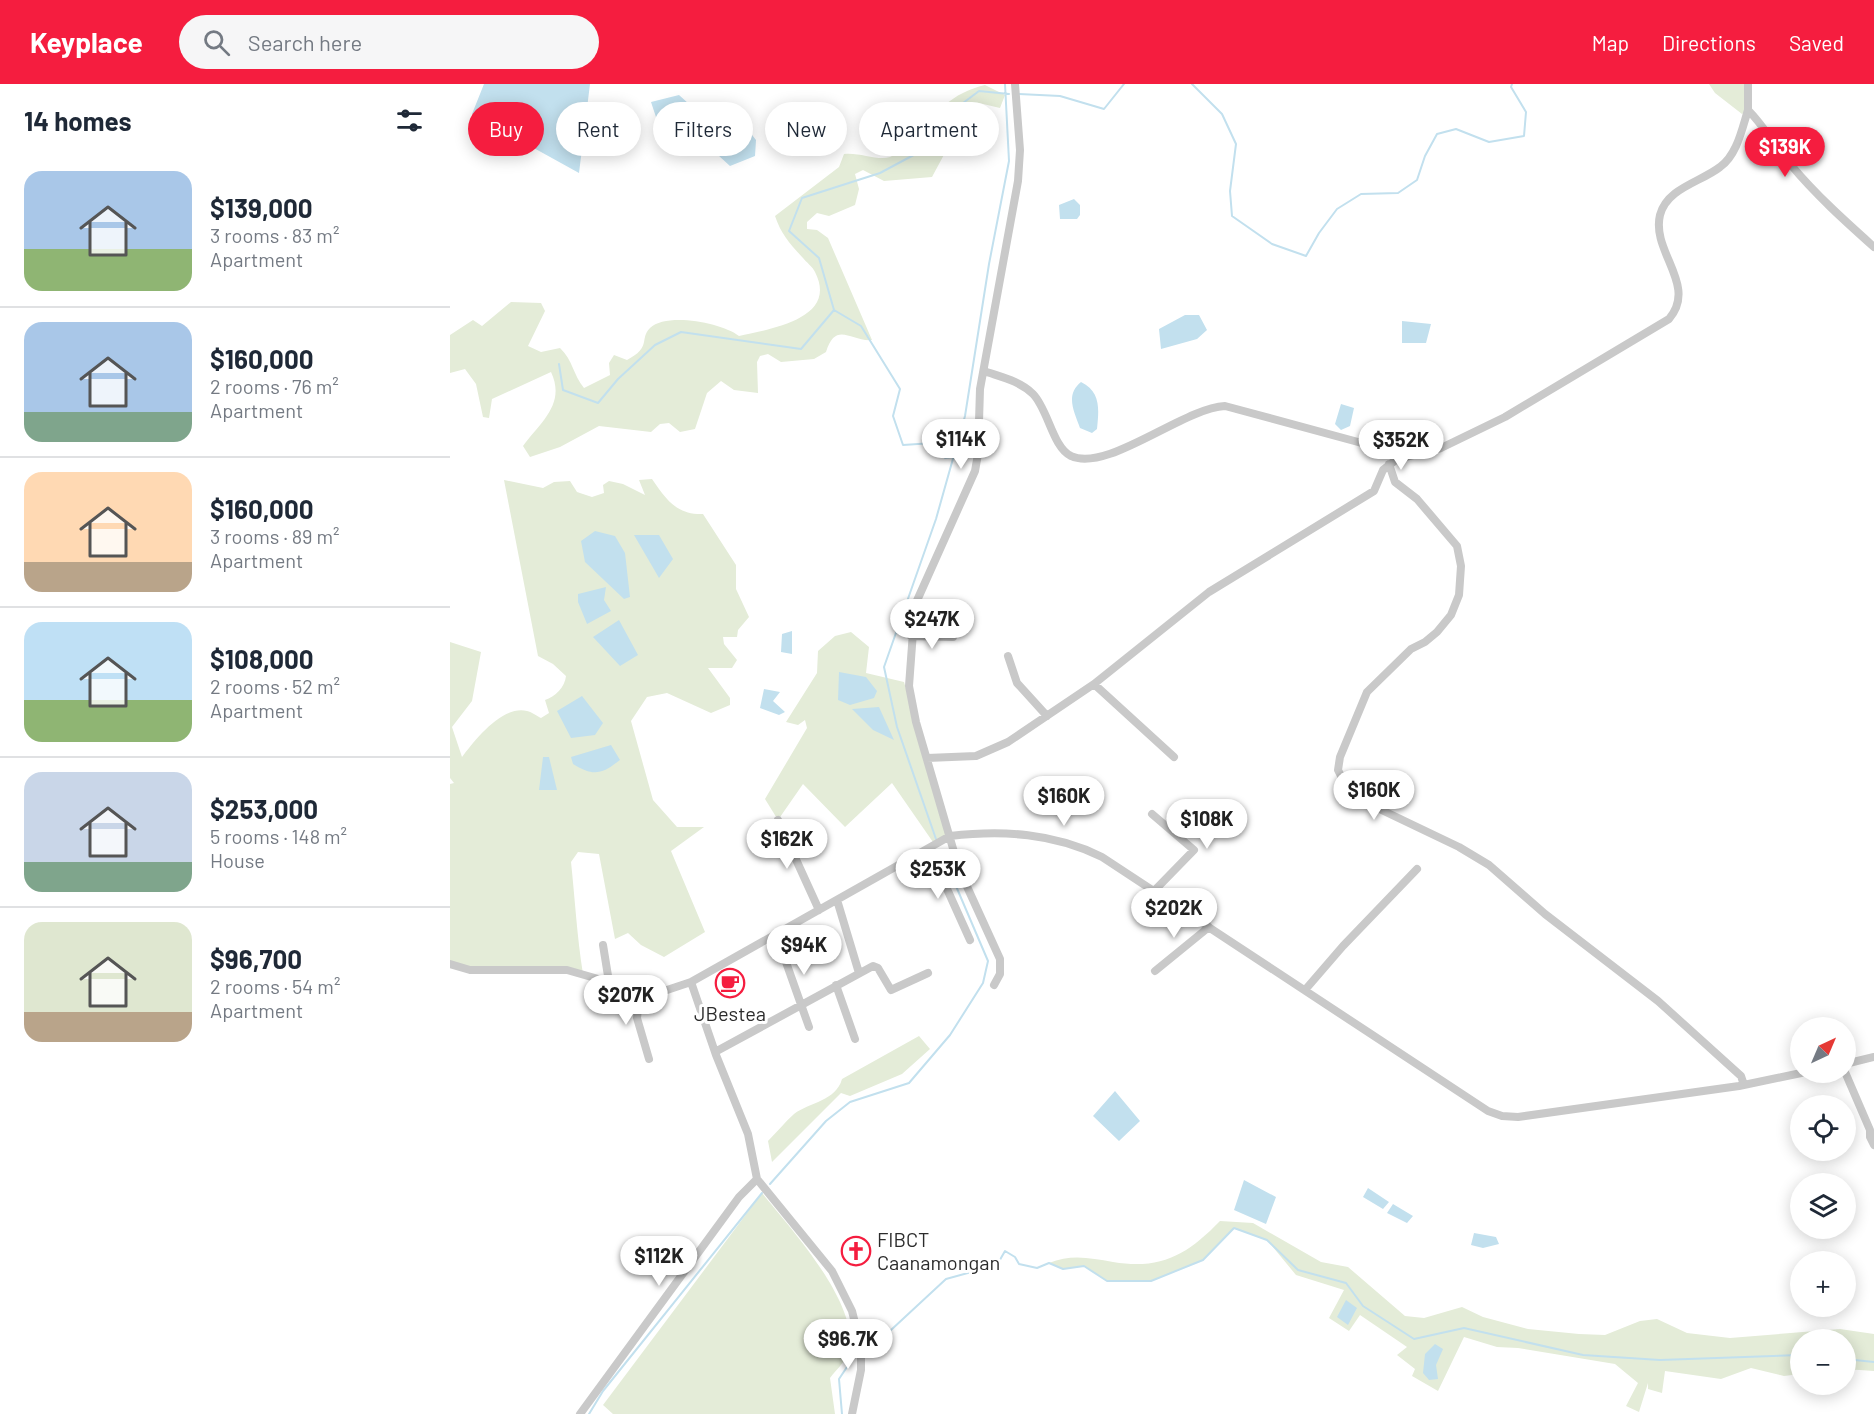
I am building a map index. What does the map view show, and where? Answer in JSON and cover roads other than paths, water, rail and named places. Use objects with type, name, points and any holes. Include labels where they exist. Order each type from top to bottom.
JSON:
[{"type":"street","points":[[994,985],[1000,975],[1000,959],[996,945],[964,880],[910,696],[908,673],[915,605],[975,471],[984,371],[1018,181],[1020,150],[1016,84]]},
{"type":"street","points":[[927,758],[963,758],[986,753],[1094,684],[1209,592],[1374,491],[1383,470],[1389,464],[1407,455],[1441,448],[1505,417],[1669,319],[1676,311],[1680,298],[1661,231],[1659,218],[1663,206],[1676,193],[1721,167],[1732,153],[1748,110],[1748,84]]},
{"type":"street","points":[[1748,110],[1762,124],[1790,165],[1837,214],[1874,247]]},
{"type":"street","points":[[984,371],[1012,380],[1034,394],[1062,449],[1077,458],[1091,459],[1109,455],[1204,409],[1226,406],[1407,455]]},
{"type":"street","points":[[1389,464],[1395,482],[1417,499],[1457,546],[1461,566],[1459,595],[1450,615],[1437,632],[1425,642],[1411,649],[1367,692],[1340,757],[1338,770],[1341,778],[1367,803],[1459,847],[1489,865],[1545,914],[1694,1031],[1741,1076],[1744,1085]]},
{"type":"street","points":[[911,636],[954,637]]},
{"type":"street","points":[[1008,656],[1017,682],[1047,716]]},
{"type":"street","points":[[1094,684],[1174,757]]},
{"type":"street","points":[[1152,814],[1194,850],[1154,891]]},
{"type":"street","points":[[778,820],[819,910]]},
{"type":"street","points":[[450,964],[474,970],[567,970],[640,991],[667,990],[691,982],[950,836],[991,833],[1063,840],[1102,857],[1488,1111],[1502,1116],[1518,1117],[1744,1085],[1790,1075]]},
{"type":"street","points":[[929,849],[970,940]]},
{"type":"street","points":[[1305,990],[1343,946],[1417,869]]},
{"type":"street","points":[[837,900],[859,973]]},
{"type":"street","points":[[1155,970],[1209,927]]},
{"type":"street","points":[[776,934],[809,1027]]},
{"type":"street","points":[[603,945],[609,982]]},
{"type":"street","points":[[715,1052],[800,1004],[876,966],[891,990],[928,973]]},
{"type":"street","points":[[691,982],[715,1052],[748,1134],[757,1179],[832,1271],[852,1311],[861,1347],[861,1370],[852,1414]]},
{"type":"street","points":[[836,985],[855,1039]]},
{"type":"street","points":[[640,991],[637,1018],[649,1059]]},
{"type":"street","points":[[1856,1061],[1874,1057]]},
{"type":"street","points":[[1850,1083],[1874,1145]]},
{"type":"street","points":[[580,1414],[739,1197],[757,1179]]},
{"type":"water","points":[[484,84],[590,84],[588,102],[556,102],[556,156],[581,156],[579,173],[544,154],[544,102],[477,102]]},
{"type":"water","points":[[679,95],[687,102],[653,102],[653,108],[651,102]]},
{"type":"water","points":[[753,136],[756,140],[755,156],[730,166],[719,156],[753,156]]},
{"type":"water","points":[[1074,199],[1080,205],[1080,215],[1077,219],[1060,219],[1059,205]]},
{"type":"water","points":[[1185,315],[1199,315],[1207,330],[1197,339],[1161,349],[1159,329]]},
{"type":"water","points":[[1402,321],[1431,324],[1426,343],[1402,343]]},
{"type":"water","points":[[1081,382],[1092,391],[1097,402],[1097,429],[1092,433],[1080,428],[1073,409],[1073,392]]},
{"type":"water","points":[[1341,404],[1354,408],[1350,426],[1341,430],[1335,424]]},
{"type":"water","points":[[595,531],[615,536],[625,553],[630,597],[624,599],[585,562],[581,541]]},
{"type":"water","points":[[634,535],[659,535],[673,559],[659,578]]},
{"type":"water","points":[[606,587],[604,600],[611,611],[587,624],[578,602],[578,594]]},
{"type":"water","points":[[619,620],[638,655],[620,666],[593,637]]},
{"type":"water","points":[[792,631],[792,654],[781,652],[782,634]]},
{"type":"water","points":[[839,672],[866,677],[877,691],[874,698],[850,705],[838,700]]},
{"type":"water","points":[[764,689],[780,692],[773,701],[785,712],[779,715],[760,708]]},
{"type":"water","points":[[582,696],[603,723],[595,735],[571,738],[557,711]]},
{"type":"water","points":[[879,707],[894,740],[873,730],[852,709]]},
{"type":"water","points":[[611,745],[620,760],[603,771],[587,771],[573,764],[571,757]]},
{"type":"water","points":[[543,757],[549,757],[557,790],[539,790]]},
{"type":"water","points":[[1115,1091],[1140,1121],[1119,1141],[1093,1116]]},
{"type":"water","points":[[1244,1180],[1276,1197],[1266,1224],[1234,1210]]},
{"type":"water","points":[[1368,1188],[1389,1202],[1383,1209],[1363,1197]]},
{"type":"water","points":[[1393,1204],[1413,1216],[1407,1223],[1387,1213]]},
{"type":"water","points":[[1474,1233],[1496,1237],[1499,1244],[1483,1248],[1471,1245]]},
{"type":"water","points":[[1346,1300],[1357,1308],[1348,1325],[1337,1317]]},
{"type":"water","points":[[1435,1344],[1443,1349],[1436,1365],[1438,1379],[1429,1380],[1423,1373],[1425,1354]]},
{"type":"waterway","points":[[936,839],[897,727],[884,667],[936,519],[965,416],[989,264],[1009,161],[1005,84]]},
{"type":"waterway","points":[[1019,94],[1060,96],[1104,109],[1124,84]]},
{"type":"waterway","points":[[1192,84],[1222,114],[1236,144],[1230,191],[1232,216],[1272,244],[1306,256],[1319,233],[1337,209],[1361,194],[1398,193],[1417,180],[1425,156],[1437,134],[1456,129],[1489,142],[1524,136],[1526,112],[1511,87],[1512,84]]},
{"type":"waterway","points":[[559,364],[563,390],[598,403],[618,379],[655,345],[681,332],[801,349],[834,310],[819,258],[789,231],[802,198],[880,173],[923,150],[955,109],[979,91],[1009,94]]},
{"type":"waterway","points":[[834,310],[861,326],[900,389],[893,416],[903,445],[933,443],[945,458],[953,457]]},
{"type":"waterway","points":[[770,1184],[826,1121],[850,1102],[909,1083],[950,1035],[983,983],[988,961],[941,851]]},
{"type":"waterway","points":[[589,1414],[603,1391],[762,1193]]},
{"type":"waterway","points":[[867,1344],[891,1330],[946,1279],[997,1265],[1005,1251],[1015,1257],[1019,1264],[1037,1268],[1049,1263],[1063,1269],[1084,1266],[1107,1281],[1151,1281],[1203,1260],[1234,1228],[1267,1240],[1298,1270],[1346,1283],[1363,1306],[1414,1339],[1464,1328],[1583,1355],[1660,1360],[1790,1355]]},
{"type":"waterway","points":[[842,1414],[839,1379],[855,1355]]},
{"type":"waterway","points":[[1856,1360],[1874,1362]]},
{"type":"place","name":"JBestea","points":[[730,983]]},
{"type":"place","name":"FIBCT Caanamongan","points":[[856,1251]]}]
